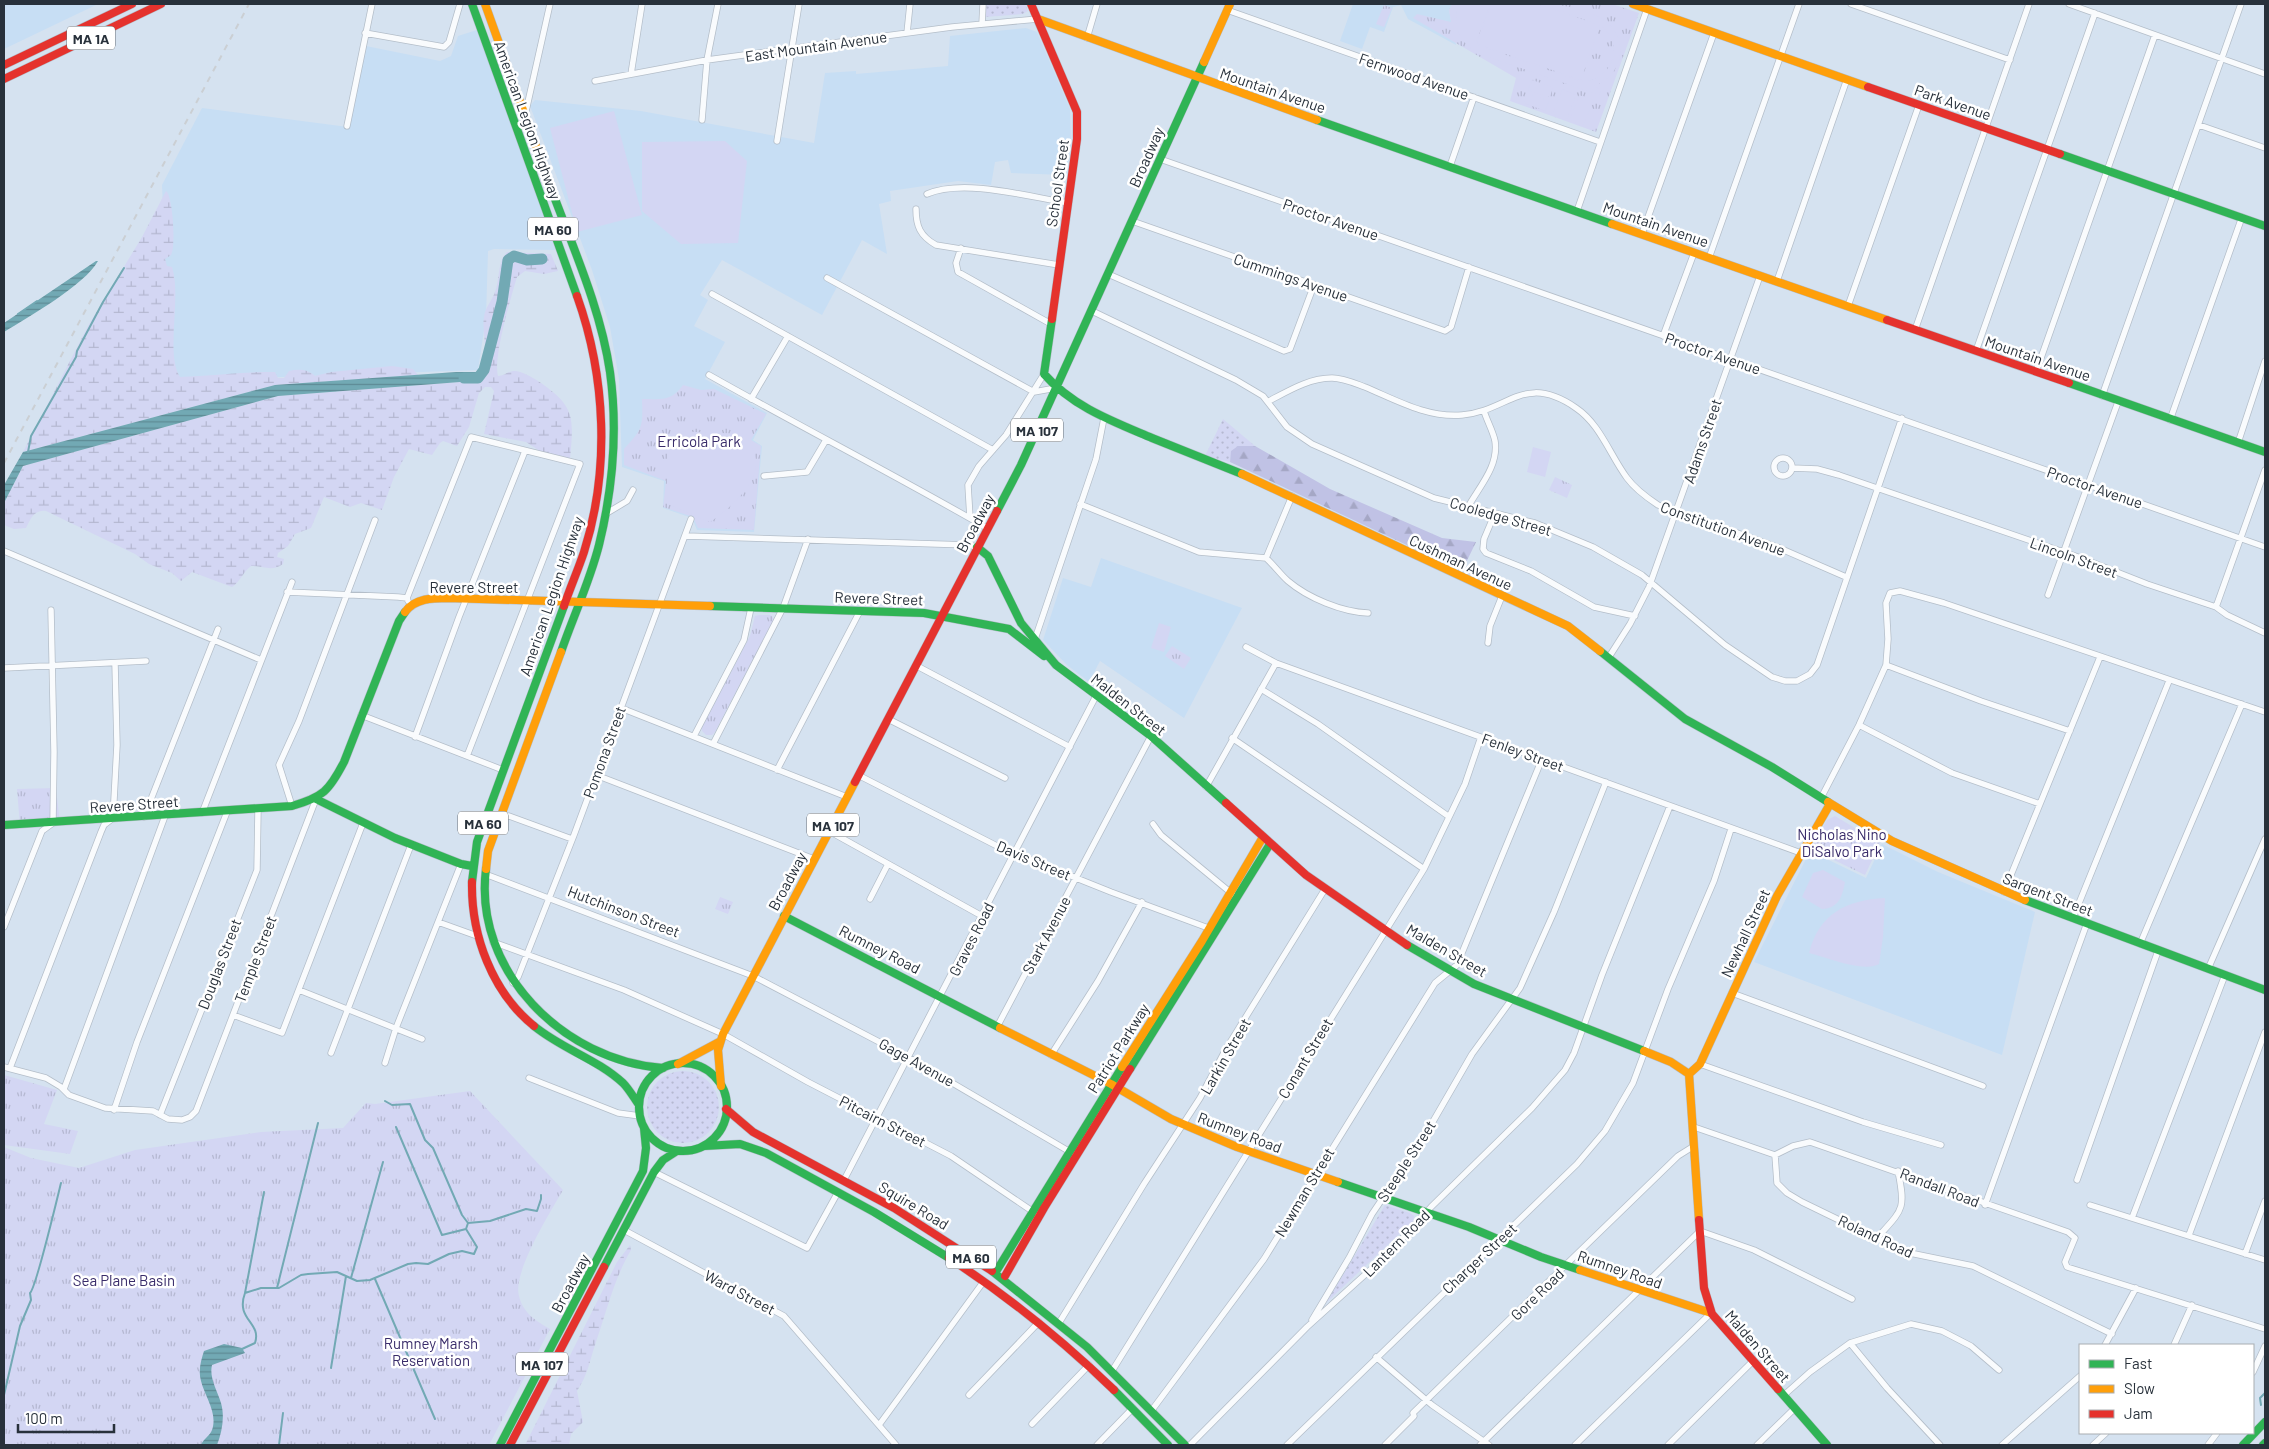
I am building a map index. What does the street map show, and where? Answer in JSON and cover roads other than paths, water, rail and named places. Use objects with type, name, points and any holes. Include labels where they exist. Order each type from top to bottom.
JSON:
[{"type":"main road","name":"MA 1A","points":[[4,65],[132,4]]},
{"type":"main road","name":"MA 1A","points":[[4,79],[161,4]]},
{"type":"main road","name":"American Legion Highway","points":[[472,4],[579,299],[596,367],[602,431],[599,484],[587,541],[478,836],[472,866],[472,902],[478,936],[496,981],[521,1014],[552,1041],[616,1078],[639,1105]]},
{"type":"main road","name":"American Legion Highway","points":[[485,4],[594,303],[606,348],[612,389],[615,431],[614,466],[608,513],[600,547],[488,851],[484,874],[485,908],[492,942],[513,983],[539,1014],[572,1037],[623,1063],[642,1067],[663,1068]]},
{"type":"main road","name":"School Street","points":[[1031,4],[1078,112],[1077,139],[1044,374]]},
{"type":"main road","name":"Park Avenue","points":[[1633,4],[2265,226]]},
{"type":"main road","name":"Broadway","points":[[721,1086],[719,1042],[752,976],[917,666],[1027,451],[1229,7]]},
{"type":"main road","name":"Mountain Avenue","points":[[1038,19],[1196,78],[2265,452]]},
{"type":"main road","points":[[1044,374],[1056,388]]},
{"type":"main road","name":"Cushman Avenue","points":[[1056,388],[1076,403],[1104,418],[1292,496],[1568,626],[1609,657],[1661,702],[1685,718],[1772,767],[1830,804]]},
{"type":"main road","name":"Malden Street","points":[[977,547],[988,556],[1021,623],[1056,665],[1151,736],[1262,837],[1325,889],[1450,972],[1474,984],[1678,1065],[1688,1074],[1694,1127],[1704,1288],[1711,1313],[1752,1362],[1828,1445]]},
{"type":"main road","name":"Revere Street","points":[[4,825],[258,810],[292,806],[316,799],[339,773],[399,621],[409,602],[466,599],[920,612],[1009,629],[1056,665]]},
{"type":"main road","points":[[316,799],[411,845],[461,864],[472,866]]},
{"type":"main road","name":"Sargent Street","points":[[1830,804],[1892,841],[2004,892],[2265,990]]},
{"type":"main road","name":"Newhall Street","points":[[1688,1074],[1700,1064],[1777,896],[1830,804]]},
{"type":"main road","name":"Patriot Parkway","points":[[1000,1275],[1036,1214],[1069,1151],[1114,1087],[1233,895],[1262,837]]},
{"type":"main road","name":"Patriot Parkway","points":[[1233,895],[1270,844]]},
{"type":"main road","name":"Rumney Road","points":[[784,916],[941,996],[1183,1124],[1249,1151],[1426,1213],[1566,1265],[1711,1313]]},
{"type":"main road","points":[[678,1064],[700,1054],[719,1042]]},
{"type":"main road","name":"MA 60","points":[[663,1068],[678,1064],[700,1067],[714,1077],[721,1086]]},
{"type":"main road","points":[[663,1068],[646,1084],[639,1105],[640,1116],[644,1128],[656,1142],[677,1151]]},
{"type":"main road","points":[[704,1146],[720,1130],[726,1109],[721,1086]]},
{"type":"main road","name":"Patriot Parkway","points":[[1036,1214],[1077,1156],[1114,1087]]},
{"type":"main road","name":"Squire Road","points":[[726,1109],[753,1132],[844,1180],[934,1232],[1000,1275],[1059,1323],[1112,1371],[1185,1445]]},
{"type":"main road","name":"Broadway","points":[[500,1445],[643,1171],[646,1154],[644,1128]]},
{"type":"main road","name":"Squire Road","points":[[704,1146],[731,1144],[748,1146],[838,1192],[912,1233],[984,1281],[1039,1322],[1089,1365],[1168,1445]]},
{"type":"main road","name":"MA 60","points":[[677,1151],[691,1150],[704,1146]]},
{"type":"main road","name":"Broadway","points":[[510,1445],[654,1172],[663,1160],[677,1151]]},
{"type":"main road","points":[[2254,1434],[2265,1422]]},
{"type":"main road","points":[[2243,1445],[2254,1434]]},
{"type":"street","points":[[346,126],[372,4]]},
{"type":"street","points":[[365,33],[444,47],[449,42],[460,4]]},
{"type":"street","points":[[526,115],[550,4]]},
{"type":"street","points":[[631,74],[642,4]]},
{"type":"street","points":[[702,120],[707,60],[718,4]]},
{"type":"street","points":[[777,141],[799,4]]},
{"type":"street","points":[[907,33],[910,4]]},
{"type":"street","points":[[982,4],[982,24]]},
{"type":"street","points":[[1087,38],[1097,4]]},
{"type":"street","points":[[1709,258],[1798,4]]},
{"type":"street","points":[[1851,4],[2010,60]]},
{"type":"street","points":[[1914,330],[2029,4]]},
{"type":"street","points":[[2069,4],[2265,74]]},
{"type":"street","points":[[2102,396],[2241,4]]},
{"type":"street","name":"Fernwood Avenue","points":[[1229,7],[1342,51],[1600,142]]},
{"type":"street","points":[[1577,211],[1647,9]]},
{"type":"street","points":[[1976,351],[2095,13]]},
{"type":"street","name":"East Mountain Avenue","points":[[595,81],[707,60],[907,33],[1038,19]]},
{"type":"street","points":[[1642,234],[1714,33]]},
{"type":"street","points":[[2036,372],[2155,35]]},
{"type":"street","points":[[1777,282],[1847,80]]},
{"type":"street","points":[[1450,166],[1474,97]]},
{"type":"street","points":[[1848,306],[1919,105]]},
{"type":"street","points":[[2199,125],[2265,148]]},
{"type":"street","name":"Proctor Avenue","points":[[1160,159],[2265,547]]},
{"type":"street","points":[[927,194],[941,188],[959,188],[1068,203]]},
{"type":"street","points":[[916,209],[916,225],[925,239],[936,245],[1059,265]]},
{"type":"street","points":[[2170,420],[2242,217]]},
{"type":"street","name":"Cummings Avenue","points":[[1132,221],[1444,330],[1449,330],[1469,267]]},
{"type":"street","points":[[961,248],[956,262],[958,272],[1051,324]]},
{"type":"street","points":[[1663,336],[1694,252]]},
{"type":"street","points":[[1108,274],[1246,334],[1265,345],[1283,351],[1290,349],[1314,285]]},
{"type":"street","name":"Adams Street","points":[[1609,657],[1635,616],[1651,582],[1678,511],[1760,276]]},
{"type":"street","points":[[827,278],[1034,392],[1056,388]]},
{"type":"street","points":[[712,294],[993,450]]},
{"type":"street","name":"Cooledge Street","points":[[1092,311],[1236,380],[1268,401],[1287,428],[1298,437],[1434,498],[1546,527],[1593,547],[1651,582],[1748,661],[1772,677],[1791,682],[1805,678],[1817,665],[1902,418]]},
{"type":"street","points":[[751,399],[788,336]]},
{"type":"street","points":[[2238,443],[2265,361]]},
{"type":"street","name":"School Street","points":[[970,518],[968,485],[979,466],[1006,436],[1044,374]]},
{"type":"street","points":[[709,375],[987,528]]},
{"type":"street","name":"Constitution Avenue","points":[[1268,401],[1314,380],[1336,378],[1429,413],[1450,415],[1484,411],[1509,398],[1528,393],[1549,395],[1567,403],[1594,424],[1627,478],[1638,490],[1658,505],[1777,546],[1846,577]]},
{"type":"street","points":[[2048,595],[2118,402]]},
{"type":"street","points":[[1468,507],[1491,467],[1495,455],[1495,441],[1484,411]]},
{"type":"street","points":[[1035,639],[1096,459],[1104,418]]},
{"type":"street","points":[[287,592],[346,595],[409,602],[471,437],[580,464],[467,756]]},
{"type":"street","points":[[764,476],[803,473],[810,470],[826,440]]},
{"type":"street","points":[[415,736],[466,599],[525,451]]},
{"type":"street","name":"Lincoln Street","points":[[1792,468],[1817,470],[1878,488],[2063,552],[2216,607],[2227,615],[2265,633]]},
{"type":"street","points":[[2216,607],[2242,539],[2265,470]]},
{"type":"street","points":[[608,513],[627,501],[632,490]]},
{"type":"street","points":[[1266,558],[1292,496]]},
{"type":"street","points":[[1080,504],[1199,552],[1266,558],[1290,583],[1306,592],[1330,604],[1357,613],[1368,613]]},
{"type":"street","points":[[1495,513],[1484,539],[1483,549],[1486,553],[1531,571],[1594,607],[1635,616]]},
{"type":"street","name":"Pomona Street","points":[[513,983],[518,977],[572,839],[691,519]]},
{"type":"street","points":[[292,806],[279,765],[299,721],[376,520]]},
{"type":"street","points":[[686,536],[968,545],[977,547]]},
{"type":"street","points":[[713,744],[783,608],[808,539]]},
{"type":"street","points":[[4,551],[261,660]]},
{"type":"street","points":[[202,813],[292,582]]},
{"type":"street","points":[[1821,798],[1860,725],[1886,665],[1888,639],[1886,603],[1890,593],[1900,592],[1944,602],[2169,681],[2265,712]]},
{"type":"street","points":[[1488,643],[1488,634],[1502,596]]},
{"type":"street","points":[[694,736],[744,640],[751,608]]},
{"type":"street","points":[[4,927],[42,831],[53,823],[54,665],[51,610]]},
{"type":"street","points":[[777,770],[860,611]]},
{"type":"street","points":[[144,817],[218,628]]},
{"type":"street","name":"Fenley Street","points":[[1246,647],[1276,663],[1801,853]]},
{"type":"street","points":[[2004,892],[2100,657]]},
{"type":"street","points":[[4,668],[146,661]]},
{"type":"street","points":[[115,663],[117,744],[113,818],[104,825],[101,832],[7,1068],[46,1078],[69,1095],[114,1110],[153,1111],[160,1114]]},
{"type":"street","points":[[1206,787],[1276,663]]},
{"type":"street","points":[[1886,665],[1970,698],[2070,731]]},
{"type":"street","points":[[917,666],[1070,747]]},
{"type":"street","points":[[2074,918],[2169,681]]},
{"type":"street","points":[[1261,689],[1318,724],[1448,816]]},
{"type":"street","name":"Graves Road","points":[[844,1180],[1096,696]]},
{"type":"street","points":[[2140,944],[2242,704]]},
{"type":"street","points":[[620,708],[847,796]]},
{"type":"street","points":[[361,716],[503,770]]},
{"type":"street","points":[[888,719],[1005,778]]},
{"type":"street","points":[[1860,725],[1952,773],[2040,804]]},
{"type":"street","name":"Stark Avenue","points":[[997,1027],[1151,736]]},
{"type":"street","name":"Conant Street","points":[[1112,1371],[1424,869],[1465,784],[1481,737]]},
{"type":"street","points":[[1232,738],[1424,869]]},
{"type":"street","name":"Newman Street","points":[[1152,1410],[1264,1259],[1435,983],[1442,975],[1450,972],[1463,955],[1496,866],[1518,819],[1542,759]]},
{"type":"street","points":[[596,775],[814,859]]},
{"type":"street","name":"Davis Street","points":[[858,775],[1015,853],[1212,930]]},
{"type":"street","name":"Steeple Street","points":[[1307,1327],[1382,1198],[1424,1137],[1472,1054],[1513,999],[1550,920],[1606,782]]},
{"type":"street","name":"Temple Street","points":[[160,1114],[168,1119],[182,1120],[190,1117],[196,1111],[316,799]]},
{"type":"street","name":"Lantern Road","points":[[1190,1445],[1307,1327],[1389,1252],[1532,1108],[1565,1070],[1670,806]]},
{"type":"street","name":"Douglas Street","points":[[160,1114],[256,870],[258,810]]},
{"type":"street","points":[[114,1110],[137,1042],[227,812]]},
{"type":"street","points":[[64,1090],[165,816]]},
{"type":"street","points":[[499,818],[509,816],[572,839]]},
{"type":"street","points":[[233,1015],[282,1033],[363,823]]},
{"type":"street","points":[[1153,824],[1161,835],[1233,895]]},
{"type":"street","name":"Charger Street","points":[[1287,1445],[1577,1164],[1605,1131],[1633,1083],[1668,989],[1714,881],[1731,829]]},
{"type":"street","points":[[829,831],[982,916]]},
{"type":"street","points":[[2208,969],[2265,839]]},
{"type":"street","points":[[331,1053],[411,845]]},
{"type":"street","points":[[384,1063],[461,864]]},
{"type":"street","points":[[870,899],[888,864]]},
{"type":"street","name":"Hutchinson Street","points":[[484,874],[549,897],[752,976]]},
{"type":"street","name":"Larkin Street","points":[[1059,1323],[1200,1098],[1226,1049],[1325,889]]},
{"type":"street","points":[[1051,1055],[1098,981],[1142,902]]},
{"type":"street","points":[[438,922],[478,936]]},
{"type":"street","points":[[1985,1205],[2087,923]]},
{"type":"street","name":"Pitcairn Street","points":[[492,942],[527,952],[664,1006],[723,1034],[877,1118],[952,1156],[1036,1214]]},
{"type":"street","points":[[2077,1180],[2158,951]]},
{"type":"street","points":[[2132,1218],[2225,975]]},
{"type":"street","name":"Gage Avenue","points":[[752,976],[908,1057],[1077,1156]]},
{"type":"street","points":[[299,990],[422,1039]]},
{"type":"street","points":[[1732,993],[1983,1086]]},
{"type":"street","points":[[2189,1235],[2265,1032]]},
{"type":"street","points":[[1700,1064],[1863,1122],[1941,1145]]},
{"type":"street","points":[[529,1078],[618,1113],[640,1116]]},
{"type":"street","points":[[1694,1127],[1775,1155]]},
{"type":"street","name":"Randall Road","points":[[1775,1155],[1793,1146],[1810,1142],[2072,1234],[2076,1238],[2066,1265],[2136,1288]]},
{"type":"street","name":"Gore Road","points":[[1385,1445],[1427,1400],[1678,1156],[1694,1146]]},
{"type":"street","name":"Roland Road","points":[[1775,1155],[1777,1183],[1787,1193],[1913,1255],[1973,1266],[2112,1334]]},
{"type":"street","points":[[654,1172],[807,1248],[838,1192]]},
{"type":"street","points":[[1877,1238],[1902,1209],[1902,1194],[1898,1172]]},
{"type":"street","points":[[2245,1254],[2265,1201]]},
{"type":"street","points":[[2090,1205],[2265,1260]]},
{"type":"street","name":"Ward Street","points":[[624,1230],[784,1316],[896,1445]]},
{"type":"street","points":[[1376,1357],[1484,1444],[1700,1231],[1754,1250],[1852,1300]]},
{"type":"street","points":[[879,1424],[984,1281]]},
{"type":"street","points":[[2106,1344],[2136,1288],[2265,1329]]},
{"type":"street","points":[[2174,1344],[2192,1305]]},
{"type":"street","points":[[1575,1445],[1711,1313]]},
{"type":"street","points":[[969,1395],[1039,1322]]},
{"type":"street","points":[[1783,1396],[1810,1372],[1850,1343],[1911,1324],[1923,1325],[1942,1331],[1971,1346],[1999,1370]]},
{"type":"street","points":[[1850,1343],[1887,1388],[1940,1445]]},
{"type":"street","points":[[2254,1370],[2265,1346]]},
{"type":"street","points":[[1668,1445],[1752,1362]]},
{"type":"street","points":[[1032,1424],[1089,1365]]},
{"type":"street","points":[[2002,1445],[2079,1377]]},
{"type":"street","points":[[1097,1445],[1133,1408]]},
{"type":"street","points":[[1758,1445],[1794,1409]]},
{"type":"street","points":[[2093,1445],[2105,1434]]},
{"type":"street","points":[[2208,1445],[2216,1434]]},
{"type":"waterway","points":[[464,378],[478,378],[484,370],[502,302],[508,260],[514,256],[527,260],[542,259]]},
{"type":"waterway","points":[[28,452],[31,436],[76,357],[77,351],[103,302],[124,268]]},
{"type":"waterway","points":[[18,314],[37,301]]},
{"type":"waterway","points":[[385,1101],[392,1105],[410,1104],[425,1140],[433,1148],[462,1215],[468,1223]]},
{"type":"waterway","points":[[277,1288],[318,1123]]},
{"type":"waterway","points":[[396,1127],[442,1235],[466,1229],[468,1223],[490,1221],[526,1209],[537,1211],[541,1195]]},
{"type":"waterway","points":[[351,1278],[383,1162]]},
{"type":"waterway","points":[[4,1395],[20,1326],[31,1300],[30,1293],[41,1260],[61,1183]]},
{"type":"waterway","points":[[245,1293],[264,1192]]},
{"type":"waterway","points":[[242,1349],[255,1343],[256,1336],[255,1330],[243,1309],[245,1293],[261,1288],[279,1288],[301,1275],[337,1272],[357,1281],[370,1280],[408,1264],[428,1264],[449,1254],[462,1251],[474,1254],[477,1247],[466,1229]]},
{"type":"waterway","points":[[331,1368],[346,1276]]},
{"type":"waterway","points":[[375,1279],[435,1419]]},
{"type":"waterway","points":[[2261,1405],[2260,1398],[2265,1393]]},
{"type":"waterway","points":[[279,1445],[283,1413]]},
{"type":"railway","points":[[4,463],[249,4]]},
{"type":"park label","name":"Erricola Park","points":[[699,441]]},
{"type":"park label","name":"Nicholas Nino DiSalvo Park","points":[[1842,842]]},
{"type":"park label","name":"Sea Plane Basin","points":[[124,1280]]},
{"type":"park label","name":"Rumney Marsh Reservation","points":[[431,1352]]}]
